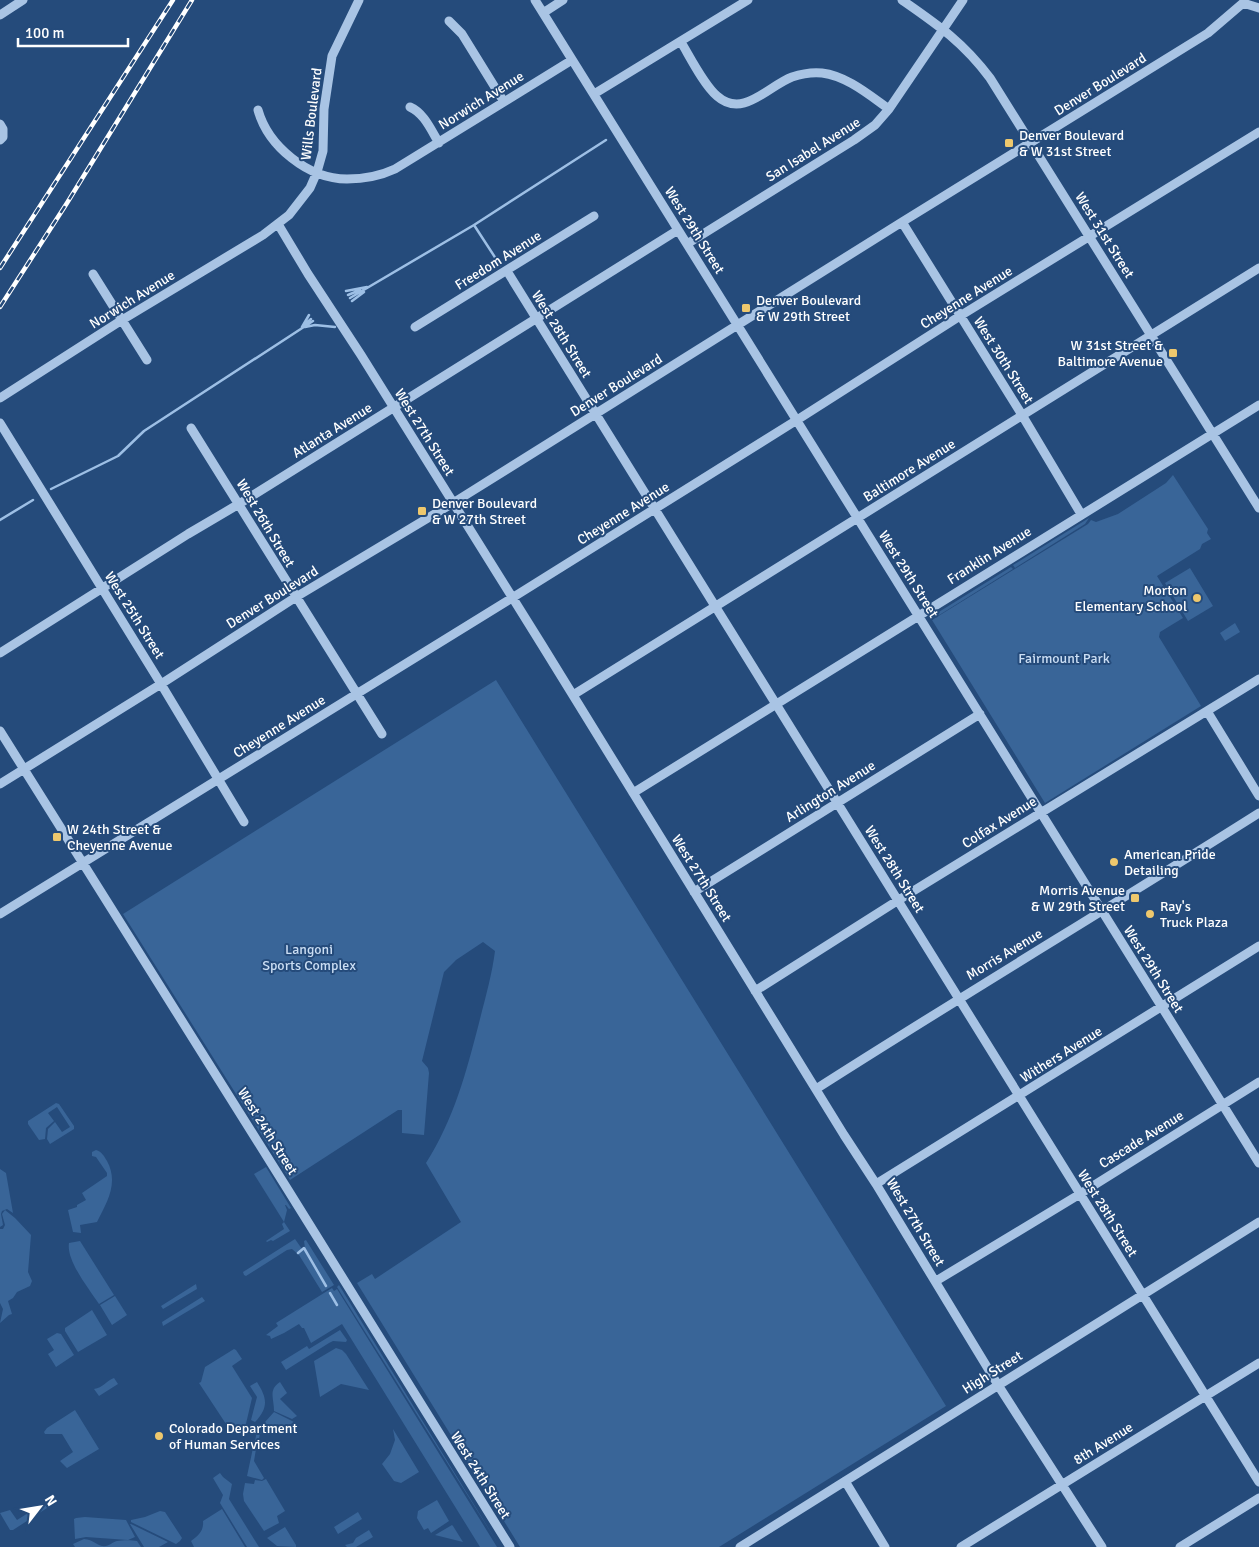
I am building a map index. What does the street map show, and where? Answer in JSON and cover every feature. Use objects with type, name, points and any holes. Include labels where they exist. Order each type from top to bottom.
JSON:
[{"type":"street","points":[[0,15],[23,0]]},
{"type":"street","name":"Wills Boulevard","points":[[278,224],[289,215],[310,188],[317,172],[322,151],[324,109],[332,56],[359,0]]},
{"type":"street","name":"West 29th Street","points":[[534,0],[1259,1163]]},
{"type":"street","points":[[543,13],[563,0]]},
{"type":"street","points":[[594,94],[748,0]]},
{"type":"street","name":"West 31st Street","points":[[902,0],[943,28],[978,63],[1001,94],[1259,508]]},
{"type":"street","name":"San Isabel Avenue","points":[[687,244],[860,137],[875,125],[889,109],[963,0]]},
{"type":"street","points":[[1242,1],[1259,8]]},
{"type":"street","name":"Denver Boulevard","points":[[0,784],[162,684],[296,597],[453,503],[1208,33],[1242,1]]},
{"type":"street","points":[[449,21],[462,34],[504,102]]},
{"type":"street","points":[[681,42],[710,89],[722,100],[732,103],[748,102],[791,78],[812,73],[824,73],[846,80],[889,109]]},
{"type":"street","name":"Norwich Avenue","points":[[258,110],[262,122],[281,148],[299,163],[331,177],[345,179],[370,177],[395,169],[572,60]]},
{"type":"street","points":[[410,107],[422,115],[439,143]]},
{"type":"street","points":[[0,124],[3,129],[2,138]]},
{"type":"street","name":"Cheyenne Avenue","points":[[0,914],[512,598],[960,316],[1259,132]]},
{"type":"street","name":"Freedom Avenue","points":[[415,327],[594,216]]},
{"type":"street","name":"West 30th Street","points":[[902,222],[1081,514]]},
{"type":"street","name":"Norwich Avenue","points":[[0,398],[122,320],[264,235],[278,224]]},
{"type":"street","name":"West 27th Street","points":[[278,224],[876,1184],[998,1385],[1102,1547]]},
{"type":"street","name":"Atlanta Avenue","points":[[0,653],[678,230]]},
{"type":"street","name":"Baltimore Avenue","points":[[573,696],[1259,268]]},
{"type":"street","name":"West 28th Street","points":[[507,271],[1259,1482]]},
{"type":"street","points":[[93,274],[147,360]]},
{"type":"street","name":"Franklin Avenue","points":[[633,793],[1259,404]]},
{"type":"street","name":"West 25th Street","points":[[0,423],[162,684],[244,822]]},
{"type":"street","name":"West 26th Street","points":[[191,428],[382,734]]},
{"type":"street","name":"Colfax Avenue","points":[[756,991],[898,900],[1259,679]]},
{"type":"street","points":[[1207,711],[1259,796]]},
{"type":"street","name":"Arlington Avenue","points":[[694,892],[980,714]]},
{"type":"street","name":"West 24th Street","points":[[0,731],[510,1547]]},
{"type":"street","name":"Morris Avenue","points":[[816,1089],[958,998],[1102,912],[1259,813]]},
{"type":"street","name":"Withers Avenue","points":[[876,1184],[1259,946]]},
{"type":"street","name":"Cascade Avenue","points":[[936,1281],[1259,1082]]},
{"type":"street","name":"High Street","points":[[740,1547],[1259,1222]]},
{"type":"street","name":"8th Avenue","points":[[961,1547],[1259,1363]]},
{"type":"street","points":[[844,1481],[886,1547]]},
{"type":"street","points":[[1180,1547],[1259,1498]]},
{"type":"green space","name":"Fairmount Park","points":[[1173,475],[1208,529],[1207,533],[1211,539],[1202,544],[1200,549],[1157,576],[1183,618],[1160,632],[1159,637],[1201,706],[1045,803],[932,620],[1088,524],[1091,520],[1096,522],[1118,514],[1166,483]]},
{"type":"green space","points":[[1089,518],[1085,524],[1015,568],[1013,565]]},
{"type":"green space","points":[[1011,567],[1013,569],[936,617],[934,615]]},
{"type":"green space","points":[[1190,568],[1213,606],[1188,621],[1165,583]]},
{"type":"green space","points":[[1235,623],[1240,632],[1225,641],[1220,633]]},
{"type":"green space","name":"Langoni Sports Complex","points":[[496,680],[946,1406],[719,1547],[520,1547],[357,1283],[372,1274],[375,1279],[461,1222],[426,1163],[452,1113],[464,1078],[488,987],[495,951],[483,942],[456,960],[444,972],[422,1061],[428,1068],[429,1073],[424,1135],[402,1133],[402,1110],[398,1110],[290,1180],[123,914]]},
{"type":"green space","points":[[56,1103],[59,1104],[74,1126],[74,1129],[50,1144],[47,1139],[48,1129],[55,1122],[62,1132],[70,1127],[57,1107],[48,1113],[54,1121],[46,1128],[45,1139],[39,1140],[28,1124],[28,1121]]},
{"type":"green space","points":[[96,1150],[107,1161],[112,1177],[112,1185],[97,1222],[80,1225],[81,1233],[73,1232],[68,1210],[77,1207],[77,1205],[86,1200],[82,1193],[107,1176],[107,1173],[96,1157],[92,1156],[92,1152]]},
{"type":"green space","points":[[266,1167],[291,1208],[289,1209],[285,1205],[287,1210],[284,1222],[254,1174]]},
{"type":"green space","points":[[0,1169],[6,1173],[13,1213],[7,1209],[2,1211],[3,1225],[0,1227]]},
{"type":"green space","points":[[5,1210],[31,1235],[28,1272],[32,1281],[30,1286],[17,1292],[8,1301],[12,1314],[0,1323],[3,1309],[0,1303],[0,1229],[3,1229],[5,1225],[2,1214]]},
{"type":"green space","points":[[284,1222],[290,1231],[273,1241],[267,1242],[284,1229],[282,1224]]},
{"type":"green space","points":[[295,1239],[302,1249],[305,1248],[304,1241],[306,1240],[334,1285],[322,1292],[299,1255],[292,1249],[287,1250],[246,1276],[244,1275],[243,1272]]},
{"type":"green space","points":[[80,1241],[114,1295],[99,1304],[71,1258],[69,1243]]},
{"type":"green space","points":[[196,1284],[197,1289],[163,1309],[161,1306]]},
{"type":"green space","points":[[339,1285],[500,1547],[337,1287]]},
{"type":"green space","points":[[332,1288],[334,1291],[337,1289],[497,1547],[480,1547],[342,1324],[311,1343],[304,1328],[299,1324],[271,1339],[270,1336],[266,1335],[278,1326],[276,1323]]},
{"type":"green space","points":[[115,1296],[127,1315],[112,1325],[100,1305]]},
{"type":"green space","points":[[202,1297],[205,1301],[163,1326],[162,1322]]},
{"type":"green space","points":[[92,1310],[107,1335],[78,1352],[65,1328]]},
{"type":"green space","points":[[340,1330],[347,1340],[346,1342],[333,1341],[286,1370],[281,1362],[307,1346],[309,1349]]},
{"type":"green space","points":[[57,1333],[61,1334],[74,1355],[56,1367],[48,1354],[54,1350],[47,1339]]},
{"type":"green space","points":[[336,1348],[346,1354],[369,1390],[341,1384],[320,1397],[314,1361]]},
{"type":"green space","points":[[234,1349],[242,1359],[232,1366],[252,1398],[245,1428],[241,1430],[231,1426],[228,1427],[199,1383],[201,1382],[205,1367]]},
{"type":"green space","points":[[114,1378],[118,1384],[99,1396],[94,1389]]},
{"type":"green space","points":[[257,1382],[265,1402],[263,1412],[255,1422],[251,1420],[257,1397],[250,1386]]},
{"type":"green space","points":[[280,1382],[287,1393],[280,1399],[297,1416],[292,1419],[274,1411],[272,1395],[274,1388]]},
{"type":"green space","points":[[75,1410],[99,1449],[67,1468],[60,1461],[73,1452],[62,1434],[45,1434],[44,1432],[47,1428]]},
{"type":"green space","points":[[274,1412],[294,1422],[282,1430],[278,1424],[260,1434],[257,1447],[254,1446],[257,1431]]},
{"type":"green space","points":[[393,1429],[419,1472],[401,1483],[394,1481],[382,1464],[390,1454],[395,1440]]},
{"type":"green space","points":[[253,1448],[256,1449],[254,1461],[264,1478],[262,1480],[247,1476]]},
{"type":"green space","points":[[220,1473],[232,1484],[229,1499],[259,1547],[247,1547],[220,1503],[223,1495],[213,1478]]},
{"type":"green space","points":[[266,1479],[285,1511],[277,1516],[279,1523],[264,1531],[244,1501],[243,1494],[245,1483],[254,1484],[255,1480],[262,1481]]},
{"type":"green space","points":[[437,1500],[449,1521],[431,1533],[428,1528],[424,1530],[417,1518],[418,1511]]},
{"type":"green space","points":[[44,1503],[47,1508],[13,1530],[10,1530],[0,1513],[10,1510],[17,1520]]},
{"type":"green space","points":[[222,1509],[245,1547],[194,1547],[191,1541],[201,1530],[203,1521]]},
{"type":"green space","points":[[160,1511],[165,1512],[182,1538],[176,1544],[131,1522],[131,1520]]},
{"type":"green space","points":[[358,1512],[362,1519],[338,1534],[334,1527]]},
{"type":"green space","points":[[85,1517],[126,1520],[135,1537],[128,1540],[86,1537],[75,1539],[74,1519]]},
{"type":"green space","points":[[130,1524],[168,1542],[159,1547],[144,1547]]},
{"type":"green space","points":[[453,1526],[463,1542],[435,1535]]},
{"type":"green space","points":[[285,1527],[296,1547],[277,1546],[267,1538]]},
{"type":"green space","points":[[369,1530],[373,1537],[356,1547],[347,1547],[345,1545],[353,1543],[356,1538]]},
{"type":"green space","points":[[84,1539],[104,1546],[117,1541],[137,1541],[141,1547],[75,1547],[73,1544]]},
{"type":"waterway","points":[[350,298],[474,225],[606,140]]},
{"type":"waterway","points":[[474,225],[500,265]]},
{"type":"waterway","points":[[346,291],[367,287]]},
{"type":"waterway","points":[[348,295],[360,290]]},
{"type":"waterway","points":[[352,301],[364,292]]},
{"type":"waterway","points":[[302,327],[309,315]]},
{"type":"waterway","points":[[304,325],[311,319]]},
{"type":"waterway","points":[[51,489],[118,456],[144,431],[313,321]]},
{"type":"waterway","points":[[305,327],[315,325],[335,327]]},
{"type":"waterway","points":[[0,520],[33,500]]},
{"type":"waterway","points":[[298,1253],[304,1248],[326,1286]]},
{"type":"waterway","points":[[330,1293],[337,1305]]},
{"type":"railway","points":[[0,268],[173,0]]},
{"type":"railway","points":[[0,307],[67,203],[192,0]]},
{"type":"place","name":"Denver Boulevard & W 31st Street","points":[[1009,143]]},
{"type":"place","name":"Denver Boulevard & W 29th Street","points":[[746,308]]},
{"type":"place","name":"W 31st Street & Baltimore Avenue","points":[[1173,353]]},
{"type":"place","name":"Denver Boulevard & W 27th Street","points":[[422,511]]},
{"type":"place","name":"Morton Elementary School","points":[[1197,598]]},
{"type":"place","name":"W 24th Street & Cheyenne Avenue","points":[[57,837]]},
{"type":"place","name":"American Pride Detailing","points":[[1114,862]]},
{"type":"place","name":"Morris Avenue & W 29th Street","points":[[1135,898]]},
{"type":"place","name":"Ray's Truck Plaza","points":[[1150,914]]},
{"type":"place","name":"Colorado Department of Human Services","points":[[159,1436]]}]
